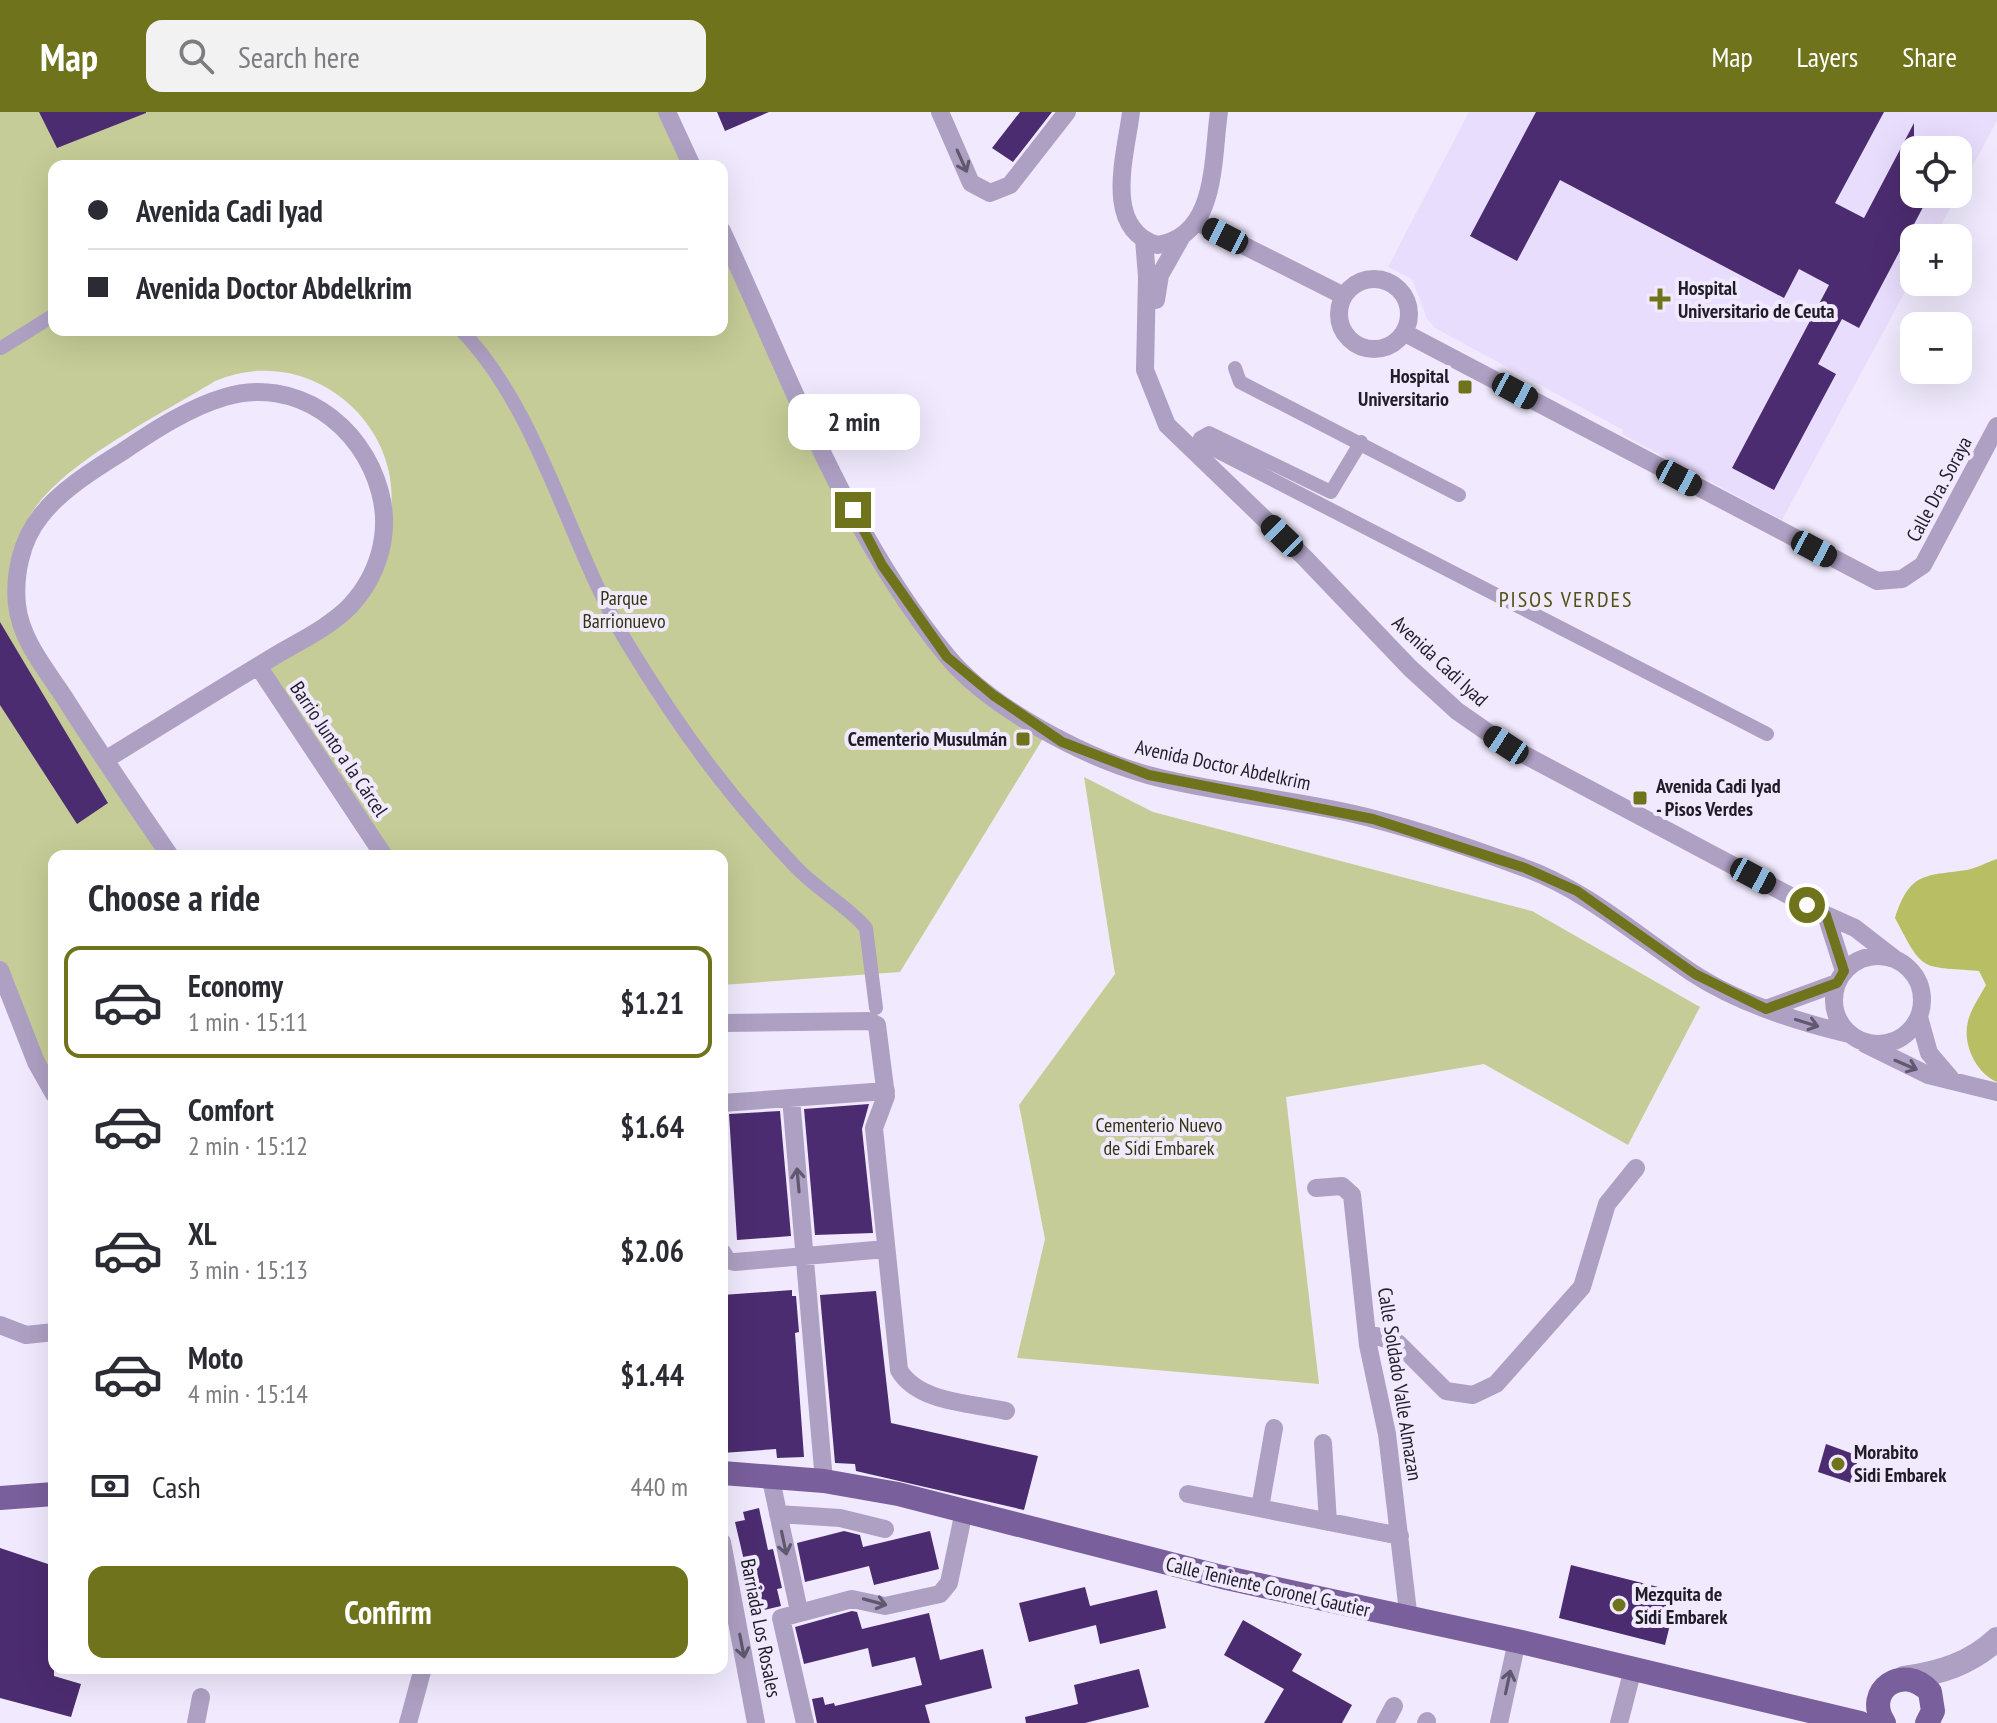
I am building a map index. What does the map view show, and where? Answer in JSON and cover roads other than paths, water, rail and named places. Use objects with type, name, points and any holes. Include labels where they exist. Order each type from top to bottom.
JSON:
[{"type":"main road","name":"Calle Teniente Coronel Gautier","points":[[728,1473],[824,1481],[964,1511],[1222,1577],[1517,1641],[1860,1723]]},
{"type":"main road","points":[[0,1498],[48,1494]]},
{"type":"main road","name":"Calle Teniente Coronel Gautier","points":[[1813,1713],[1855,1710],[1870,1705],[1889,1684],[1904,1678]]},
{"type":"main road","points":[[1904,1678],[1923,1684],[1934,1714]]},
{"type":"main road","points":[[1879,1696],[1878,1706],[1884,1723]]},
{"type":"street","points":[[667,112],[689,160]]},
{"type":"street","points":[[940,112],[971,183],[982,192],[998,192],[1010,185],[1067,112]]},
{"type":"street","points":[[1131,112],[1121,198],[1126,217],[1144,239],[1157,245],[1182,236]]},
{"type":"street","points":[[1145,370],[1160,275],[1182,236],[1197,222],[1206,203],[1219,112]]},
{"type":"street","points":[[1197,222],[1344,296]]},
{"type":"street","name":"Avenida Cadi Iyad","points":[[1144,239],[1147,277],[1145,370],[1167,425],[1305,558],[1410,668],[1457,711],[1506,745],[1855,928],[1895,959]]},
{"type":"street","name":"Avenida Doctor Abdelkrim","points":[[728,244],[796,395],[882,565],[947,657],[993,695],[1062,742],[1149,775],[1373,819],[1525,868],[1577,891],[1695,974],[1766,1009],[1855,1037],[1902,1065],[1997,1092]]},
{"type":"street","points":[[1368,279],[1388,281],[1403,294],[1410,313],[1405,333],[1388,347],[1366,349],[1356,345],[1347,337],[1339,317],[1344,296],[1350,288],[1368,279]]},
{"type":"street","points":[[1,348],[48,319]]},
{"type":"street","name":"Calle Dra. Soraya","points":[[1405,333],[1877,581],[1902,579],[1923,565],[1990,458],[1997,426]]},
{"type":"street","points":[[466,336],[501,381],[626,642],[691,745],[726,790],[802,875],[866,928],[876,1008]]},
{"type":"street","points":[[1235,368],[1240,382],[1459,495]]},
{"type":"street","points":[[105,760],[334,619],[358,597],[380,554],[384,518],[377,482],[363,451],[343,426],[301,400],[265,392],[210,402],[143,438],[63,495],[41,515],[31,531],[17,584],[25,635],[105,760],[166,850]]},
{"type":"street","points":[[1361,442],[1331,492],[1209,433],[1200,438],[1203,444],[1767,734]]},
{"type":"street","name":"Barrio Junto a la Cárcel","points":[[258,666],[380,850]]},
{"type":"street","points":[[1766,1009],[1841,977],[1868,957],[1895,959],[1916,977],[1923,1003],[1912,1029],[1889,1043],[1855,1037],[1835,1010],[1841,977],[1826,915]]},
{"type":"street","points":[[0,970],[36,1062],[48,1083]]},
{"type":"street","points":[[1919,1017],[1929,1053],[1954,1082]]},
{"type":"street","points":[[728,1023],[873,1022],[881,1034],[886,1091],[874,1128],[896,1361],[903,1378],[923,1392],[1006,1411]]},
{"type":"street","points":[[728,1103],[886,1091]]},
{"type":"street","points":[[791,1098],[824,1481]]},
{"type":"street","points":[[1367,1333],[1398,1343],[1439,1386],[1455,1394],[1473,1395],[1496,1384],[1582,1287],[1601,1218],[1613,1194],[1636,1168]]},
{"type":"street","name":"Calle Soldado Valle Almazan","points":[[1316,1188],[1342,1186],[1352,1195],[1367,1333],[1387,1434],[1409,1620]]},
{"type":"street","points":[[728,1260],[805,1258],[886,1249]]},
{"type":"street","points":[[0,1325],[26,1335],[48,1333]]},
{"type":"street","points":[[1260,1508],[1274,1428]]},
{"type":"street","points":[[1323,1443],[1328,1522]]},
{"type":"street","points":[[770,1475],[799,1611]]},
{"type":"street","points":[[1188,1494],[1400,1536]]},
{"type":"street","points":[[805,1723],[780,1622],[783,1615],[852,1599],[885,1606],[940,1594],[949,1583],[964,1511]]},
{"type":"street","points":[[778,1514],[830,1516],[885,1529]]},
{"type":"street","name":"Barriada Los Rosales","points":[[728,1574],[756,1723]]},
{"type":"street","points":[[1904,1678],[1936,1673],[1965,1662],[1997,1639]]},
{"type":"street","points":[[1499,1723],[1517,1641]]},
{"type":"street","points":[[1934,1714],[1965,1662]]},
{"type":"street","points":[[1619,1723],[1633,1669]]},
{"type":"street","points":[[408,1723],[421,1674]]},
{"type":"street","points":[[196,1723],[201,1697]]},
{"type":"street","points":[[1385,1723],[1394,1706]]},
{"type":"place","name":"Hospital Universitario de Ceuta","points":[[1660,299]]},
{"type":"place","name":"Hospital Universitario","points":[[1465,387]]},
{"type":"place","name":"Cementerio Musulmán","points":[[1023,739]]},
{"type":"place","name":"Avenida Cadi Iyad - Pisos Verdes","points":[[1640,798]]},
{"type":"place","name":"Morabito Sidi Embarek","points":[[1838,1464]]},
{"type":"place","name":"Mezquita de Sidi Embarek","points":[[1619,1605]]},
{"type":"district","name":"PISOS VERDES","points":[[1566,599]]},
{"type":"park label","name":"Parque Barrionuevo","points":[[624,610]]},
{"type":"park label","name":"Cementerio Nuevo de Sidi Embarek","points":[[1159,1136]]}]
